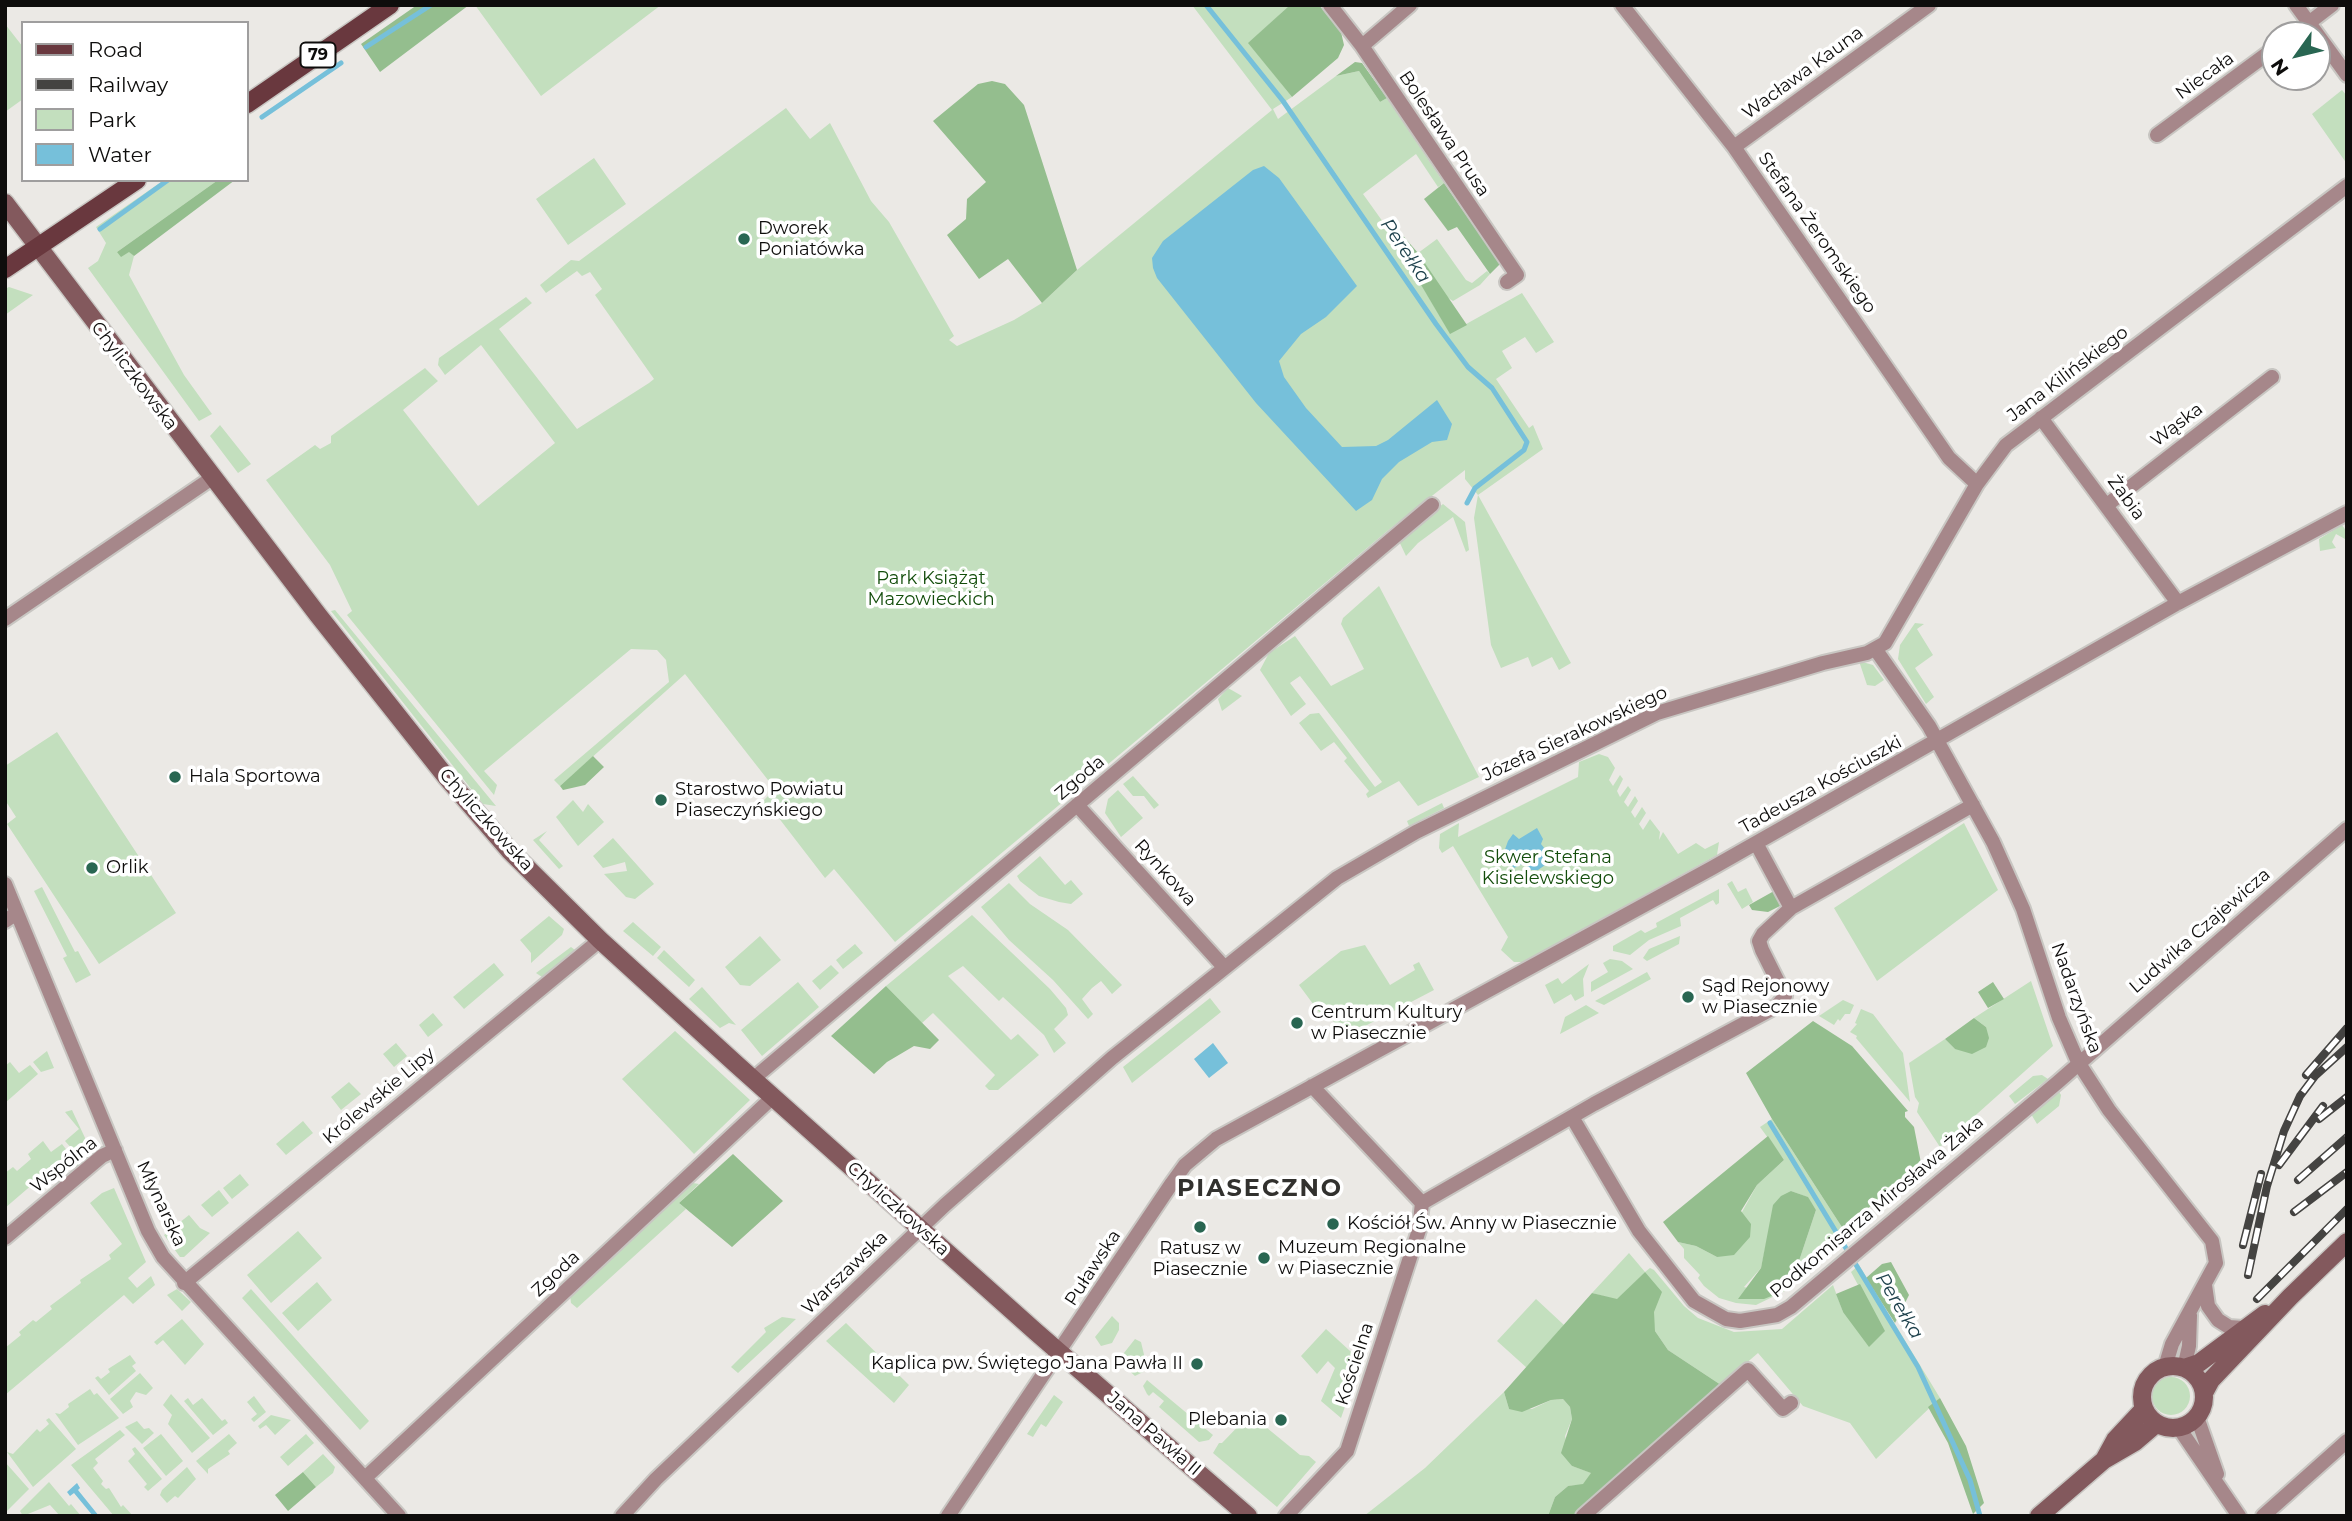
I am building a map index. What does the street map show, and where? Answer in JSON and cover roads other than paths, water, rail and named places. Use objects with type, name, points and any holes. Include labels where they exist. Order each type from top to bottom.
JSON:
[{"type":"main road","name":"79","points":[[248,103],[390,5]]},
{"type":"main road","points":[[5,269],[134,182]]},
{"type":"street","name":"Bolesława Prusa","points":[[1330,5],[1362,46],[1517,275],[1507,282]]},
{"type":"street","points":[[1362,46],[1410,5]]},
{"type":"street","name":"Stefana Żeromskiego","points":[[1622,5],[1734,147],[1949,458],[1977,484]]},
{"type":"street","name":"Wacława Kauna","points":[[1734,147],[1929,5]]},
{"type":"street","points":[[2296,5],[2308,21]]},
{"type":"street","points":[[2312,21],[2332,5]]},
{"type":"street","points":[[2331,53],[2347,75]]},
{"type":"street","name":"Niecała","points":[[2157,135],[2261,58]]},
{"type":"street","name":"Jana Kilińskiego","points":[[1876,650],[1890,638],[1977,484],[2006,445],[2347,186]]},
{"type":"street","name":"Chyliczkowska","points":[[5,204],[212,478],[463,797],[509,850],[600,940],[1059,1352]]},
{"type":"street","name":"Wąska","points":[[2107,505],[2272,377]]},
{"type":"street","name":"Żabia","points":[[2041,418],[2178,603]]},
{"type":"street","points":[[5,619],[212,478]]},
{"type":"street","name":"Zgoda","points":[[753,1079],[1432,505]]},
{"type":"street","name":"Tadeusza Kościuszki","points":[[1312,1086],[1937,742],[2178,603],[2347,513]]},
{"type":"street","points":[[1876,650],[1937,742]]},
{"type":"street","name":"Józefa Sierakowskiego","points":[[1102,1066],[1224,967],[1371,856],[1644,719],[1776,677],[1876,650]]},
{"type":"street","name":"Nadarzyńska","points":[[1937,742],[1973,805],[2012,883],[2078,1062],[2109,1110],[2211,1241],[2216,1263],[2172,1344],[2165,1367]]},
{"type":"street","name":"Rynkowa","points":[[1077,805],[1224,967]]},
{"type":"street","points":[[1312,1086],[1422,1203],[1607,1097],[1781,1003],[1785,996],[1759,941],[1763,934],[1791,908],[1973,805]]},
{"type":"street","name":"Ludwika Czajewicza","points":[[2078,1062],[2347,829]]},
{"type":"street","points":[[1756,842],[1791,908]]},
{"type":"street","name":"Młynarska","points":[[5,884],[11,917],[115,1150],[148,1231],[184,1283],[399,1516]]},
{"type":"street","name":"Królewskie Lipy","points":[[184,1283],[600,940]]},
{"type":"street","name":"Podkomisarza Mirosława Żaka","points":[[1572,1117],[1639,1231],[1684,1290],[1704,1308],[1726,1319],[1740,1321],[1777,1315],[1791,1307],[2078,1062]]},
{"type":"street","name":"Warszawska","points":[[622,1516],[656,1479],[920,1229],[1102,1066]]},
{"type":"street","name":"Puławska","points":[[948,1516],[1185,1165],[1216,1139],[1312,1086]]},
{"type":"street","name":"Zgoda","points":[[365,1479],[773,1097]]},
{"type":"street","name":"Wspólna","points":[[5,1238],[102,1156],[115,1150]]},
{"type":"street","name":"Kościelna","points":[[1286,1516],[1347,1451],[1419,1230],[1422,1203]]},
{"type":"street","points":[[2223,1489],[2197,1418],[2204,1393],[2211,1380],[2347,1242]]},
{"type":"street","points":[[2205,1286],[2208,1306],[2218,1321],[2243,1328]]},
{"type":"street","points":[[2197,1418],[2179,1428],[2156,1424],[2143,1410],[2141,1399],[2147,1378],[2165,1367],[2184,1368],[2199,1363],[2243,1328],[2290,1297]]},
{"type":"street","points":[[2184,1368],[2189,1346],[2190,1310]]},
{"type":"street","name":"Jana Pawła II","points":[[1059,1352],[1248,1516]]},
{"type":"street","points":[[2184,1368],[2197,1378],[2204,1393]]},
{"type":"street","points":[[1583,1516],[1748,1370],[1783,1409],[1791,1402]]},
{"type":"street","points":[[2104,1460],[2115,1440],[2143,1410]]},
{"type":"street","points":[[2039,1516],[2104,1460],[2135,1442],[2156,1424]]},
{"type":"street","points":[[2179,1428],[2239,1516]]},
{"type":"street","points":[[2263,1516],[2347,1441]]},
{"type":"water","points":[[1264,166],[1279,178],[1357,286],[1326,317],[1301,334],[1279,361],[1284,377],[1306,408],[1342,447],[1376,446],[1388,440],[1437,400],[1452,424],[1447,440],[1432,442],[1399,462],[1382,479],[1372,500],[1356,511],[1256,403],[1157,278],[1153,268],[1152,258],[1163,241],[1253,170]]},
{"type":"water","points":[[1537,828],[1543,839],[1541,844],[1549,854],[1548,863],[1538,870],[1531,870],[1524,863],[1514,868],[1503,855],[1508,841],[1513,834],[1519,839]]},
{"type":"water","points":[[1213,1043],[1228,1063],[1209,1078],[1194,1059]]},
{"type":"water","points":[[77,1483],[80,1488],[78,1490],[99,1516],[93,1516],[74,1493],[70,1496],[67,1492]]},
{"type":"waterway","points":[[366,47],[431,5]]},
{"type":"waterway","name":"Perełka","points":[[1206,5],[1283,101],[1436,324],[1468,367],[1492,388],[1527,442],[1524,450],[1475,488],[1467,503]]},
{"type":"waterway","points":[[262,117],[341,63]]},
{"type":"waterway","points":[[100,229],[165,182]]},
{"type":"waterway","name":"Perełka","points":[[1770,1123],[1918,1367],[1970,1480],[1980,1516]]},
{"type":"railway","points":[[2306,1075],[2347,1028]]},
{"type":"railway","points":[[2248,1275],[2267,1186],[2284,1131],[2300,1096],[2315,1076],[2347,1047]]},
{"type":"railway","points":[[2319,1119],[2347,1097]]},
{"type":"railway","points":[[2279,1165],[2323,1106]]},
{"type":"railway","points":[[2298,1180],[2347,1137]]},
{"type":"railway","points":[[2294,1212],[2347,1172]]},
{"type":"railway","points":[[2243,1245],[2261,1174]]},
{"type":"railway","points":[[2257,1299],[2347,1209]]},
{"type":"place","name":"Dworek Poniatówka","points":[[744,239]]},
{"type":"place","name":"Hala Sportowa","points":[[175,777]]},
{"type":"place","name":"Starostwo Powiatu Piaseczyńskiego","points":[[661,800]]},
{"type":"place","name":"Orlik","points":[[92,868]]},
{"type":"place","name":"Sąd Rejonowy w Piasecznie","points":[[1688,997]]},
{"type":"place","name":"Centrum Kultury w Piasecznie","points":[[1297,1023]]},
{"type":"place","name":"Kościół Św. Anny w Piasecznie","points":[[1333,1224]]},
{"type":"place","name":"Ratusz w Piasecznie","points":[[1200,1227]]},
{"type":"place","name":"Muzeum Regionalne w Piasecznie","points":[[1264,1258]]},
{"type":"place","name":"Kaplica pw. Świętego Jana Pawła II","points":[[1197,1364]]},
{"type":"place","name":"Plebania","points":[[1281,1420]]},
{"type":"district","name":"PIASECZNO","points":[[1260,1189]]},
{"type":"park label","name":"Park Książąt Mazowieckich","points":[[931,589]]},
{"type":"park label","name":"Skwer Stefana Kisielewskiego","points":[[1548,868]]}]
